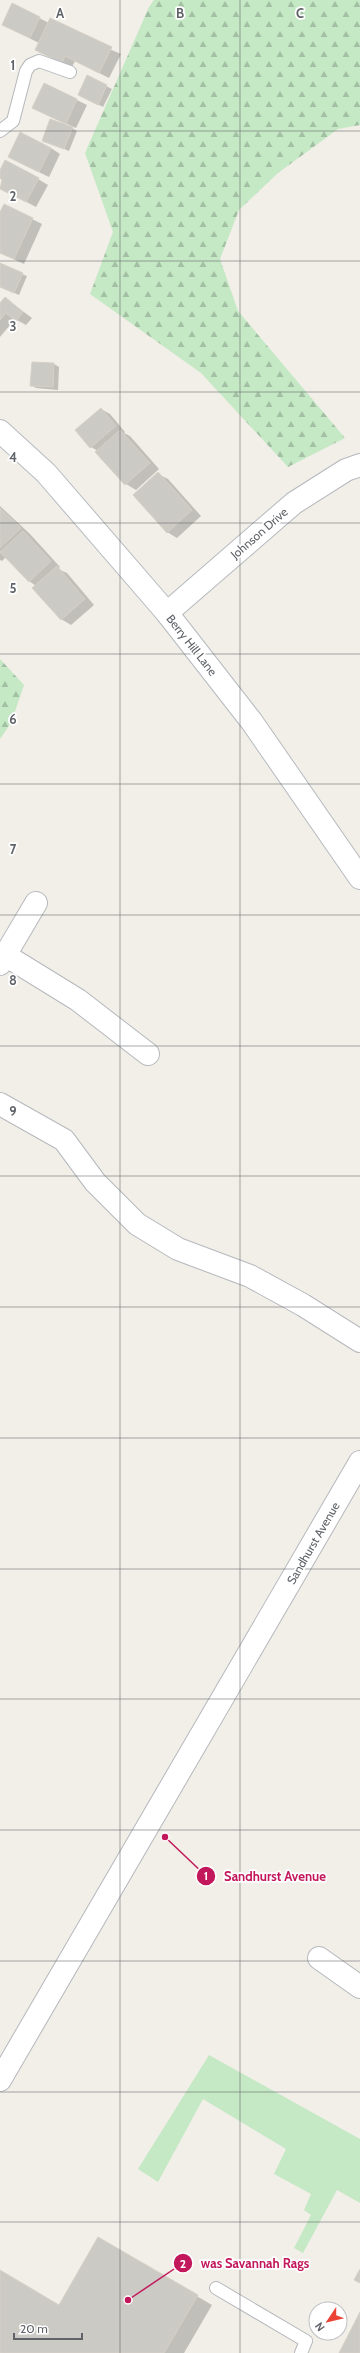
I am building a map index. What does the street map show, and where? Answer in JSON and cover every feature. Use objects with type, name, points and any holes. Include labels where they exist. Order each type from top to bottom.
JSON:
[{"type":"street","name":"Berry Hill Lane","points":[[0,432],[46,473],[167,613],[252,722],[360,878]]},
{"type":"street","name":"Johnson Drive","points":[[167,613],[294,503],[346,470],[360,465]]},
{"type":"street","points":[[36,903],[3,960],[78,1000],[148,1054]]},
{"type":"street","points":[[0,1104],[64,1140],[95,1182],[137,1224],[178,1249],[250,1276],[303,1305],[360,1341]]},
{"type":"street","name":"Sandhurst Avenue","points":[[0,2080],[360,1462]]},
{"type":"street","points":[[319,1958],[360,1987]]},
{"type":"lane","points":[[0,131],[13,120],[26,71],[30,65],[39,61],[70,72]]},
{"type":"lane","points":[[216,2288],[306,2341],[301,2353]]},
{"type":"green space","points":[[154,0],[360,0],[360,125],[338,129],[278,173],[239,210],[220,259],[238,311],[345,438],[288,467],[201,373],[90,294],[113,232],[85,153],[149,7]]},
{"type":"green space","points":[[0,659],[24,685],[11,723],[0,739]]},
{"type":"green space","points":[[209,2055],[360,2139],[360,2203],[337,2190],[303,2253],[294,2248],[311,2215],[304,2210],[311,2194],[274,2174],[286,2149],[203,2099],[158,2182],[138,2169]]},
{"type":"building","points":[[12,3],[40,17],[30,38],[2,25]]},
{"type":"building","points":[[50,18],[112,47],[99,73],[65,56],[62,63],[35,50]]},
{"type":"building","points":[[87,75],[107,85],[98,105],[78,95]]},
{"type":"building","points":[[44,83],[77,99],[66,124],[32,108]]},
{"type":"building","points":[[50,119],[73,127],[64,149],[42,141]]},
{"type":"building","points":[[20,132],[51,148],[39,172],[8,157]]},
{"type":"building","points":[[5,160],[39,178],[26,202],[0,189],[2,180],[0,178],[0,170]]},
{"type":"building","points":[[4,204],[33,218],[14,259],[0,253],[0,212]]},
{"type":"building","points":[[0,263],[23,273],[14,293],[0,287]]},
{"type":"building","points":[[5,297],[23,312],[16,321],[6,313],[0,320],[0,303]]},
{"type":"building","points":[[32,362],[54,363],[53,387],[30,386]]},
{"type":"building","points":[[101,408],[116,426],[90,448],[75,430]]},
{"type":"building","points":[[120,430],[150,463],[125,485],[95,452]]},
{"type":"building","points":[[158,472],[192,510],[167,533],[133,495]]},
{"type":"building","points":[[0,508],[21,528],[0,548]]},
{"type":"building","points":[[23,531],[51,561],[29,582],[0,552]]},
{"type":"building","points":[[57,566],[85,599],[61,620],[32,588]]},
{"type":"building","points":[[98,2237],[198,2295],[164,2353],[0,2353],[0,2270],[59,2305]]},
{"type":"building","points":[[360,2269],[360,2283],[354,2280]]},
{"type":"building","points":[[360,2312],[360,2353],[339,2353],[345,2341],[348,2341],[348,2335]]},
{"type":"place","name":"Sandhurst Avenue","points":[[165,1837]]},
{"type":"place","name":"was Savannah Rags","points":[[128,2300]]}]
